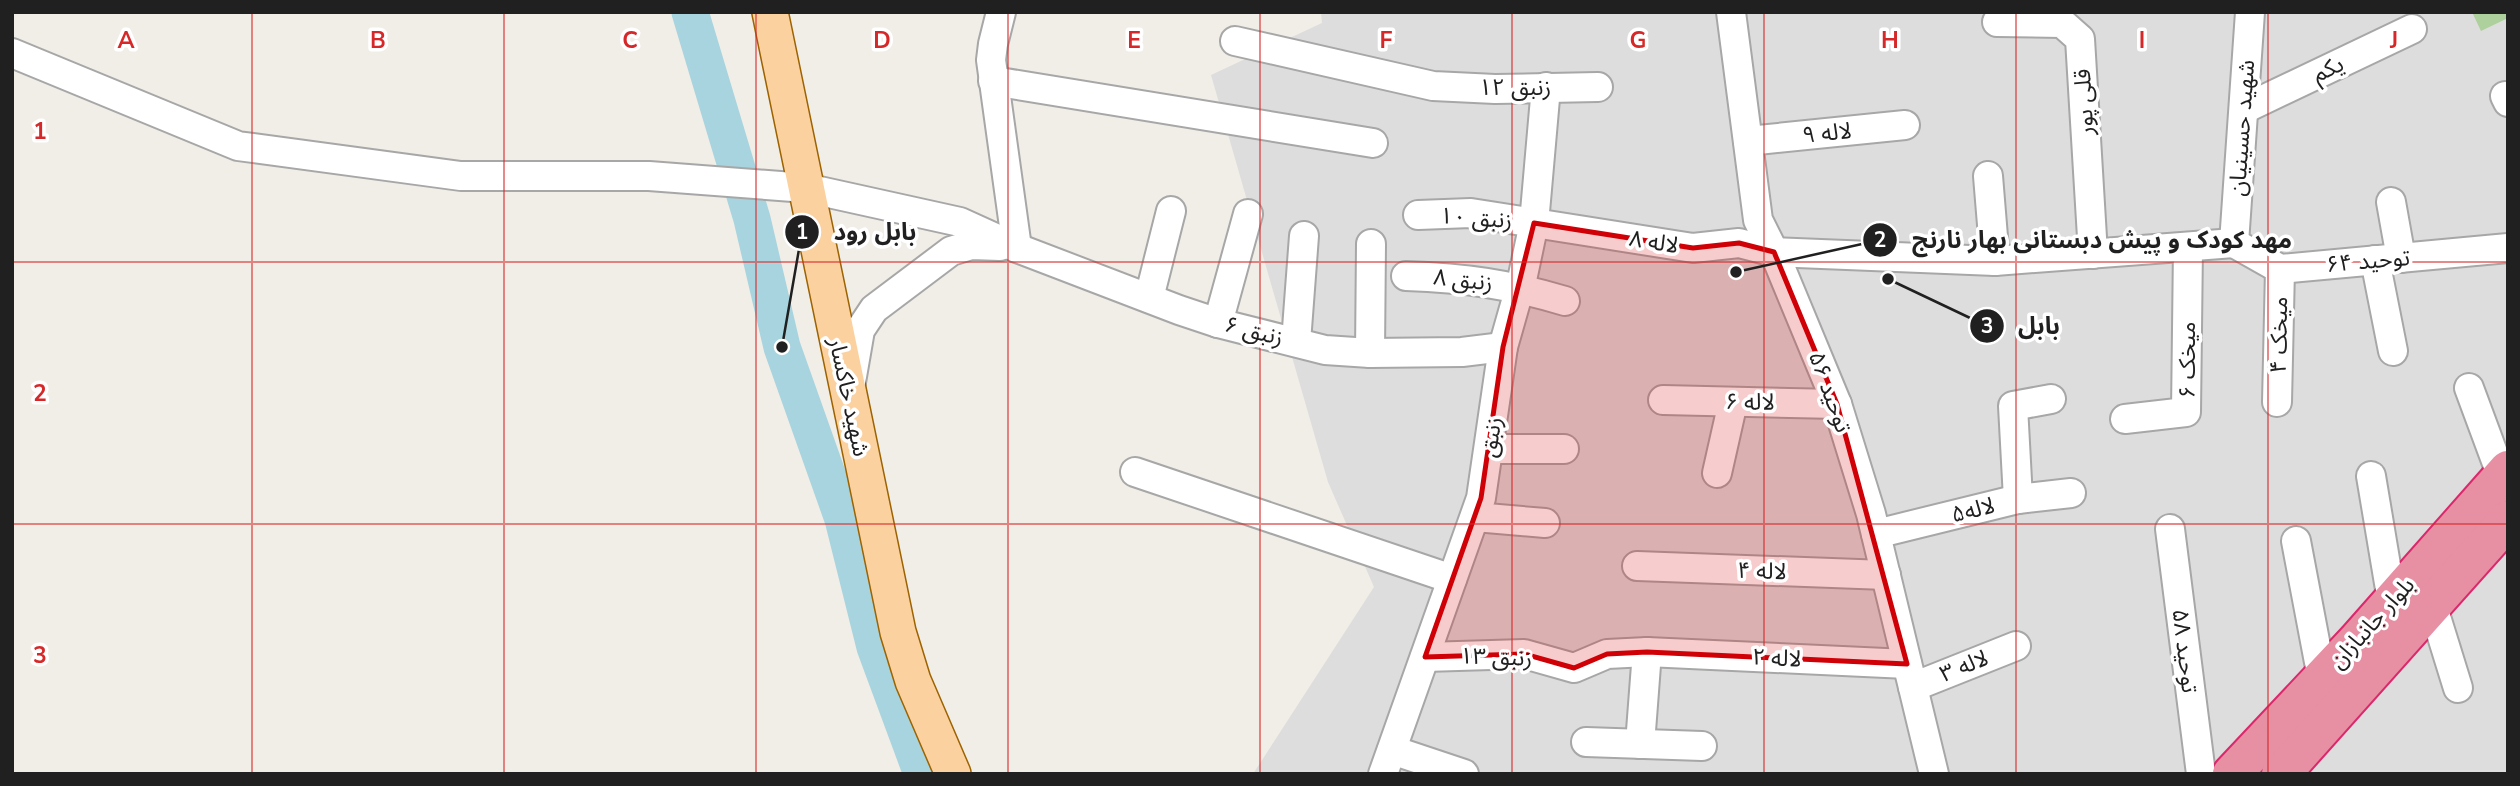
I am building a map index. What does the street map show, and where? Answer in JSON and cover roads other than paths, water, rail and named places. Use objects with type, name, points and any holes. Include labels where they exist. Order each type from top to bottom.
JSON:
[{"type":"highway","name":"بلوار جانبازان","points":[[2232,774],[2392,601],[2505,473]]},
{"type":"highway","name":"بلوار جانبازان","points":[[2281,774],[2508,520]]},
{"type":"main road","name":"شهید خاکسار","points":[[770,12],[799,188],[849,396],[898,632],[913,681],[953,774]]},
{"type":"street","points":[[1001,12],[993,44],[993,81],[1017,248]]},
{"type":"street","name":"توحید ۵۶","points":[[1731,12],[1758,220],[1837,404],[1886,575],[1934,774]]},
{"type":"street","name":"شهید حسینیان","points":[[2234,243],[2250,12]]},
{"type":"street","name":"قلی پور","points":[[1997,22],[2063,23],[2080,39],[2093,254]]},
{"type":"street","name":"یکم","points":[[2244,109],[2412,29]]},
{"type":"street","name":"زنبق ۱۲","points":[[1235,41],[1433,86],[1495,89],[1598,87]]},
{"type":"street","points":[[12,53],[238,146],[461,176],[649,176],[799,188],[960,222],[1017,248]]},
{"type":"street","points":[[993,81],[1373,143]]},
{"type":"street","name":"زنبق","points":[[1388,762],[1481,498],[1503,347],[1534,223],[1546,87]]},
{"type":"street","name":"لاله ۹","points":[[1748,141],[1905,125]]},
{"type":"street","points":[[1988,176],[1995,261]]},
{"type":"street","points":[[2391,202],[2388,259],[2393,351]]},
{"type":"street","points":[[1149,299],[1171,211]]},
{"type":"street","name":"زنبق ۱۰","points":[[1418,215],[1471,213],[1534,223]]},
{"type":"street","points":[[1218,323],[1248,214]]},
{"type":"street","name":"لاله ۸","points":[[1534,223],[1693,248],[1739,243],[1774,252],[1995,261],[2234,243]]},
{"type":"street","points":[[1296,342],[1304,236]]},
{"type":"street","points":[[2234,243],[2280,269]]},
{"type":"street","points":[[1370,353],[1371,244]]},
{"type":"street","points":[[849,396],[859,330],[881,303],[941,258],[962,246],[1017,248]]},
{"type":"street","name":"میخک ۶","points":[[2125,419],[2186,412],[2188,247]]},
{"type":"street","name":"زنبق ۶","points":[[1017,248],[1218,323],[1325,350],[1370,353],[1462,352],[1503,347]]},
{"type":"street","name":"توحید ۶۴","points":[[2280,269],[2508,248]]},
{"type":"street","name":"میخک ۴","points":[[2277,401],[2280,269]]},
{"type":"street","name":"زنبق ۸","points":[[1406,275],[1466,278],[1520,287],[1565,300]]},
{"type":"street","points":[[2469,388],[2505,473]]},
{"type":"street","points":[[2018,499],[2013,406],[2051,399]]},
{"type":"street","name":"لاله ۶","points":[[1663,401],[1837,404]]},
{"type":"street","points":[[1717,473],[1733,402]]},
{"type":"street","points":[[1489,449],[1564,449]]},
{"type":"street","points":[[1135,472],[1452,579]]},
{"type":"street","points":[[2371,476],[2392,601]]},
{"type":"street","name":"لاله۵","points":[[1875,534],[2018,499],[2071,493]]},
{"type":"street","points":[[1475,517],[1545,523]]},
{"type":"street","name":"توحید ۵۸","points":[[2170,529],[2201,774]]},
{"type":"street","points":[[2296,541],[2322,678]]},
{"type":"street","name":"لاله ۴","points":[[1637,566],[1886,575]]},
{"type":"street","points":[[2432,604],[2458,688]]},
{"type":"street","name":"لاله ۳","points":[[1910,675],[2016,646]]},
{"type":"street","points":[[1640,744],[1647,652]]},
{"type":"street","name":"لاله ۲","points":[[1647,652],[1910,675]]},
{"type":"street","name":"زنبق ۱۳","points":[[1425,657],[1524,653],[1574,668],[1607,653],[1647,652]]},
{"type":"street","points":[[1586,742],[1702,746]]},
{"type":"street","points":[[1388,762],[1464,774]]},
{"type":"waterway","points":[[690,12],[752,219],[782,347],[843,519],[875,647],[922,774]]},
{"type":"place","name":"مهد کودک و پیش دبستانی بهار نارنج","points":[[1736,272]]},
{"type":"place","name":"بابل","points":[[1888,279]]},
{"type":"place","name":"بابل رود","points":[[782,347]]}]
